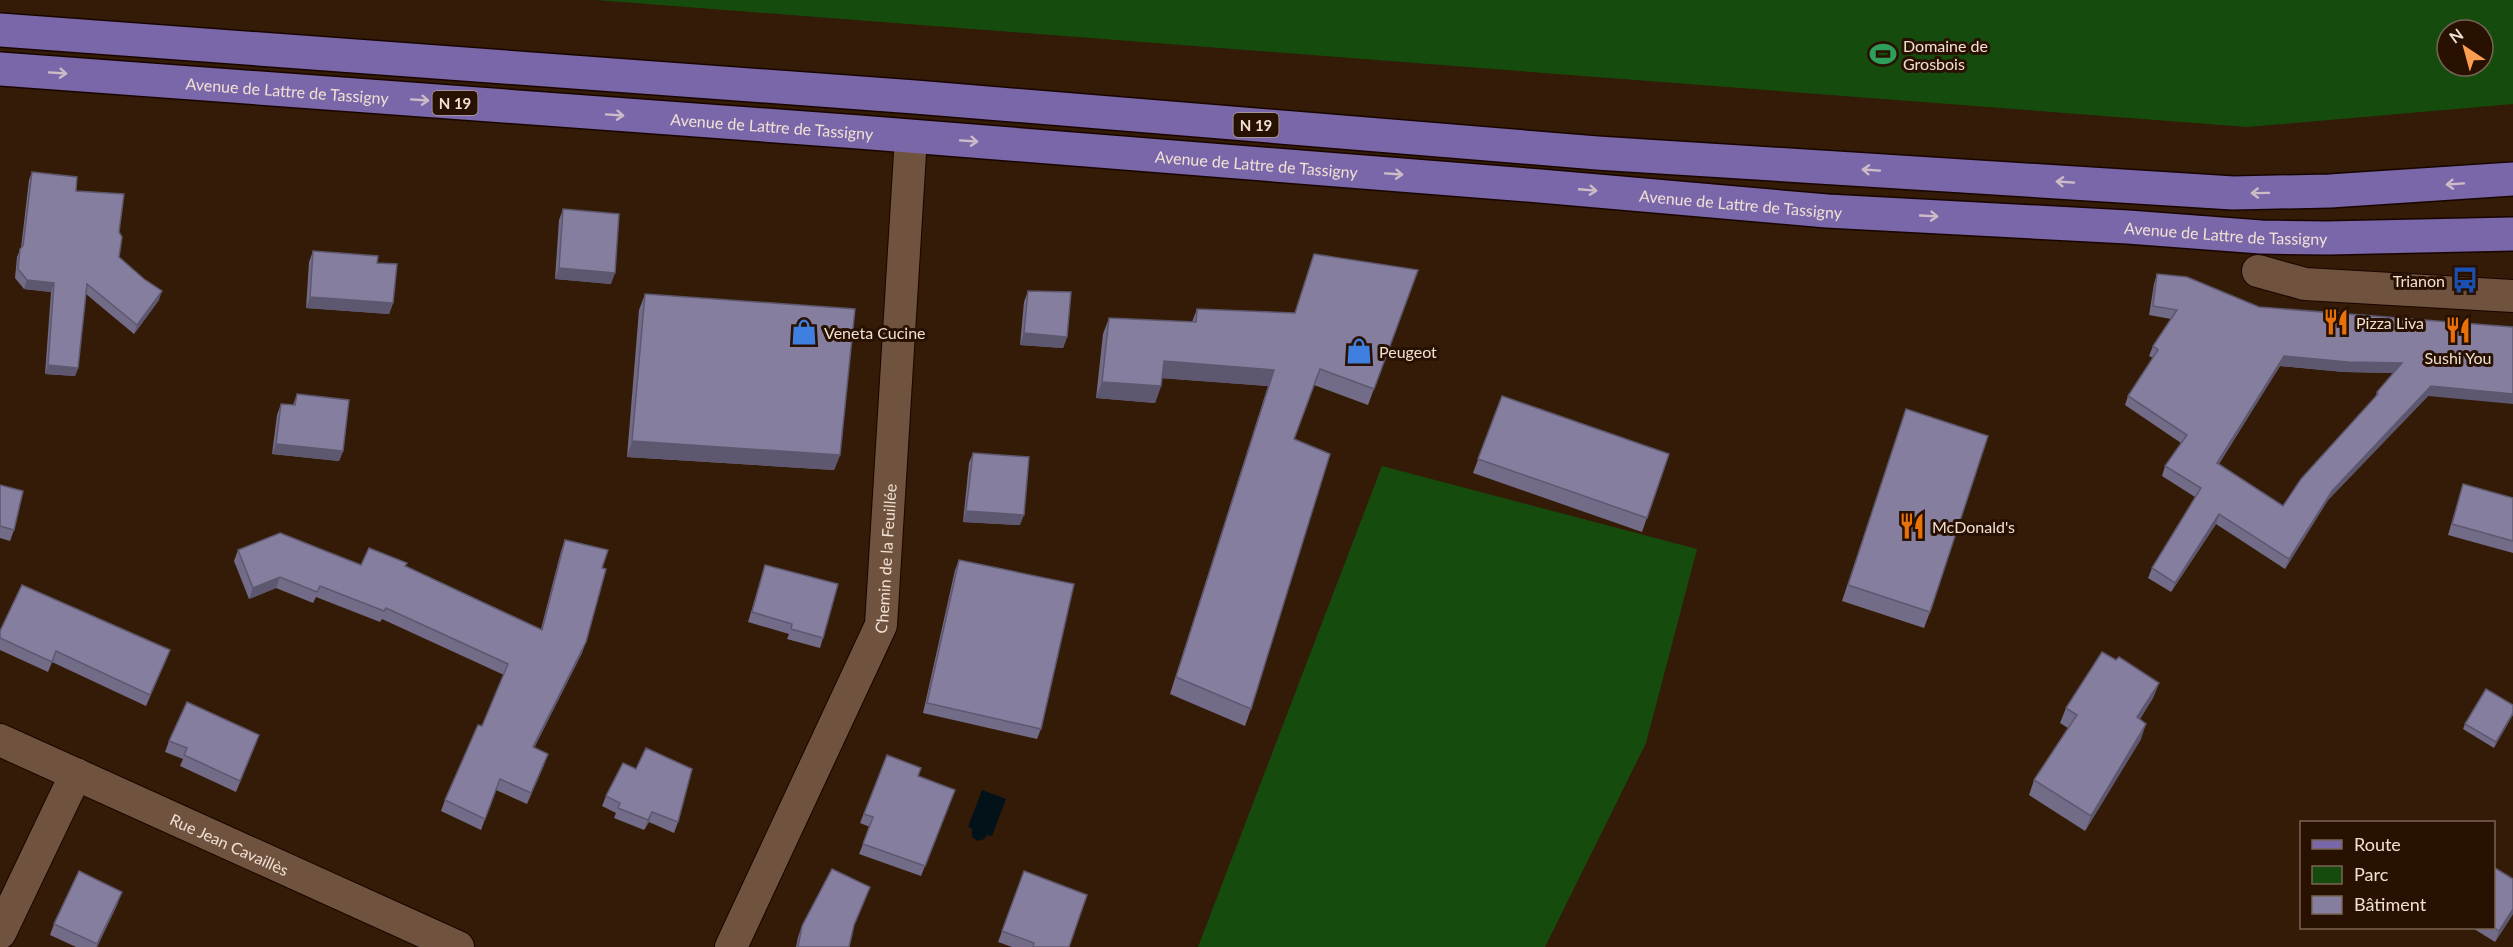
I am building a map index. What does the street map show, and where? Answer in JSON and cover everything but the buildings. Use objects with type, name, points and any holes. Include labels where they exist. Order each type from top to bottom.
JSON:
[{"type":"main road","name":"N 19","points":[[0,30],[927,98],[1597,153],[2233,193],[2330,191],[2513,179]]},
{"type":"main road","name":"Avenue de Lattre de Tassigny","points":[[0,69],[911,137],[1540,186],[1827,211],[2128,227],[2261,237],[2513,234]]},
{"type":"street","name":"Chemin de la Feuillée","points":[[731,947],[882,624],[911,137]]},
{"type":"street","points":[[2258,271],[2305,284],[2513,296]]},
{"type":"street","name":"Rue Jean Cavaillès","points":[[0,740],[458,947]]},
{"type":"street","points":[[0,933],[76,774]]},
{"type":"green space","name":"Domaine de Grosbois","points":[[596,0],[2513,0],[2513,104],[2247,127]]},
{"type":"green space","points":[[1382,466],[1697,549],[1646,743],[1545,947],[1198,947]]},
{"type":"shaded area","points":[[982,790],[1006,799],[992,836],[987,835],[978,841],[972,837],[972,829],[968,827]]},
{"type":"place","name":"Domaine de Grosbois","points":[[1883,54]]},
{"type":"place","name":"Trianon","points":[[2465,280]]},
{"type":"place","name":"Pizza Liva","points":[[2336,322]]},
{"type":"place","name":"Sushi You","points":[[2458,330]]},
{"type":"place","name":"Veneta Cucine","points":[[804,332]]},
{"type":"place","name":"Peugeot","points":[[1359,351]]},
{"type":"place","name":"McDonald's","points":[[1912,526]]}]
